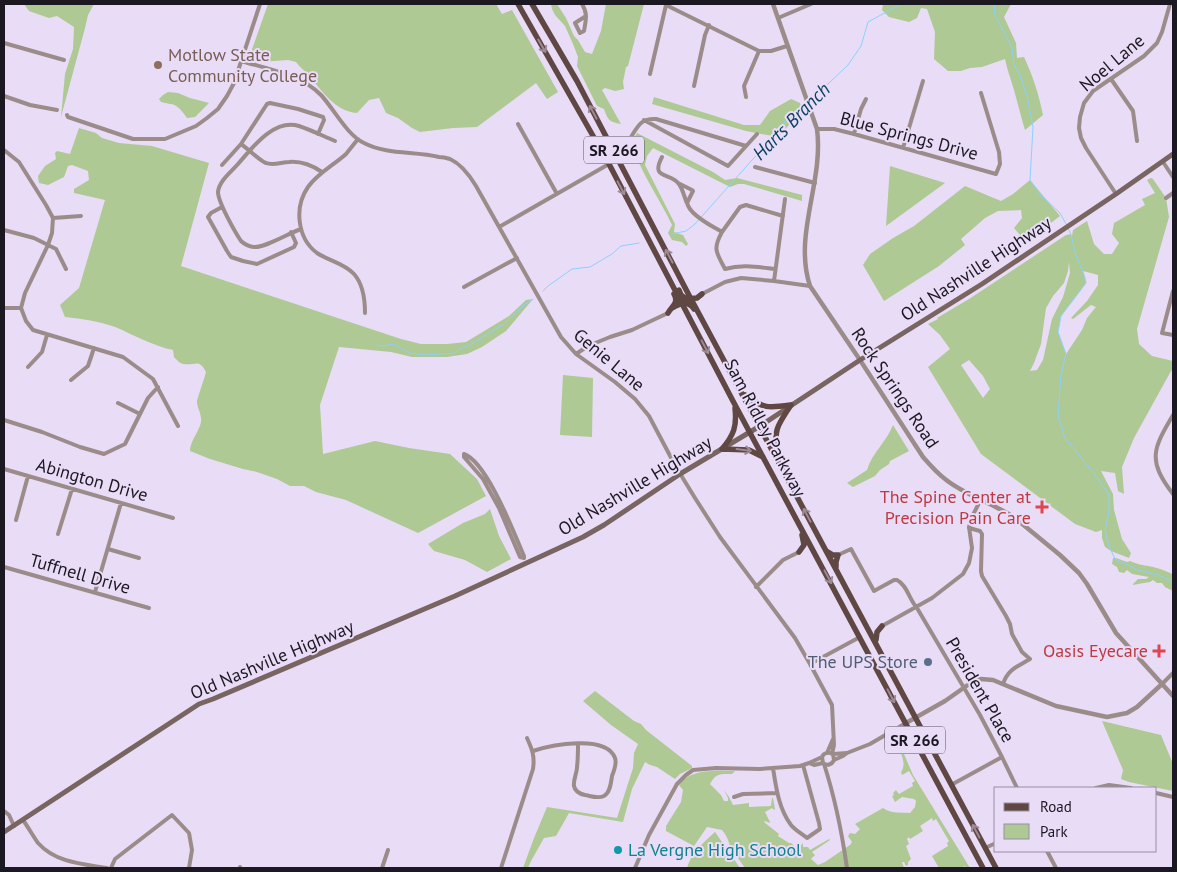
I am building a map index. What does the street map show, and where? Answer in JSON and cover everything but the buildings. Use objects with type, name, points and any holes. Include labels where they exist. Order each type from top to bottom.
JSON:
[{"type":"main road","name":"Sam Ridley Parkway","points":[[518,4],[609,164],[734,403],[983,868]]},
{"type":"main road","name":"Sam Ridley Parkway","points":[[532,4],[577,80],[691,299],[996,868]]},
{"type":"main road","name":"Old Nashville Highway","points":[[4,832],[199,704],[425,609],[583,537],[604,525],[680,474],[760,426],[860,360],[982,284],[1173,154]]},
{"type":"main road","points":[[655,253],[660,256],[686,299],[697,298],[702,294]]},
{"type":"main road","points":[[655,253],[658,263],[676,297],[675,303],[670,310]]},
{"type":"main road","points":[[688,291],[696,296],[702,294]]},
{"type":"main road","points":[[670,310],[682,303],[693,307],[714,346],[717,346]]},
{"type":"main road","points":[[670,310],[679,309],[688,314]]},
{"type":"main road","points":[[742,393],[754,403],[762,406],[772,408],[791,405]]},
{"type":"main road","points":[[722,449],[731,438],[736,426],[734,403]]},
{"type":"main road","points":[[778,460],[775,440],[776,431],[791,405]]},
{"type":"main road","points":[[722,449],[749,450],[764,457]]},
{"type":"main road","points":[[798,521],[804,545],[799,552]]},
{"type":"main road","points":[[825,548],[831,554],[838,555],[836,562],[837,570]]},
{"type":"main road","points":[[799,552],[808,550],[815,554]]},
{"type":"main road","points":[[864,620],[871,626],[882,626]]},
{"type":"main road","points":[[877,645],[876,633],[882,626]]},
{"type":"street","points":[[67,116],[133,138],[164,139],[196,126],[218,109],[234,83],[260,4]]},
{"type":"street","points":[[582,4],[587,12],[586,16]]},
{"type":"street","name":"Rock Springs Road","points":[[773,4],[817,129],[819,147],[804,250],[806,275],[810,286],[928,463],[945,479],[962,490],[1015,518],[1072,565],[1087,584],[1116,632],[1173,696]]},
{"type":"street","points":[[778,18],[811,4]]},
{"type":"street","name":"Noel Lane","points":[[1116,194],[1081,138],[1080,117],[1084,103],[1093,91],[1144,56],[1157,43],[1170,4]]},
{"type":"street","points":[[650,74],[666,5],[759,50],[778,50],[787,46]]},
{"type":"street","points":[[694,86],[709,25]]},
{"type":"street","points":[[4,43],[64,60]]},
{"type":"street","points":[[746,96],[744,86],[759,50]]},
{"type":"street","name":"Genie Lane","points":[[241,61],[292,76],[305,82],[321,95],[349,131],[362,143],[380,150],[428,154],[450,159],[467,173],[500,227],[560,337],[576,354],[635,399],[649,416],[680,474],[720,537],[795,638],[832,705],[832,739],[834,745],[831,754],[833,762]]},
{"type":"street","points":[[1111,79],[1134,111],[1137,141]]},
{"type":"street","points":[[903,148],[923,81]]},
{"type":"street","name":"Blue Springs Drive","points":[[817,129],[834,129],[854,134],[996,174],[1000,164],[999,152],[981,93]]},
{"type":"street","points":[[4,96],[30,105],[57,110]]},
{"type":"street","points":[[854,134],[861,108],[866,100]]},
{"type":"street","points":[[222,165],[241,144],[267,104],[270,103],[323,117],[324,120],[318,134]]},
{"type":"street","points":[[500,227],[609,164],[630,148],[631,137],[641,122],[648,118],[746,146]]},
{"type":"street","points":[[644,120],[728,166],[757,134]]},
{"type":"street","points":[[662,130],[666,122]]},
{"type":"street","points":[[518,124],[557,194]]},
{"type":"street","points":[[301,229],[261,247],[252,247],[242,242],[222,207],[218,194],[220,185],[265,135],[276,128],[286,125],[297,125],[334,141]]},
{"type":"street","points":[[672,135],[677,125]]},
{"type":"street","points":[[358,139],[346,154],[322,172],[308,187],[300,207],[300,218],[301,229],[307,241],[316,252],[348,269],[355,275],[362,287],[365,313]]},
{"type":"street","points":[[241,144],[266,164],[291,161],[314,167],[322,172]]},
{"type":"street","points":[[4,150],[19,162],[53,218],[52,233],[48,245],[25,293],[21,308],[26,321],[33,330],[123,357],[153,379],[178,426]]},
{"type":"street","points":[[662,156],[658,165],[660,173],[693,191],[687,203]]},
{"type":"street","points":[[1163,162],[1173,177]]},
{"type":"street","points":[[756,167],[815,183]]},
{"type":"street","points":[[678,183],[691,211],[722,232]]},
{"type":"street","points":[[1166,198],[1173,193]]},
{"type":"street","points":[[774,281],[785,200]]},
{"type":"street","points":[[730,280],[716,250],[717,241],[740,207],[746,205],[783,216]]},
{"type":"street","points":[[222,207],[211,213],[208,217],[227,251],[232,256],[242,260],[257,264],[294,247],[296,243],[291,232]]},
{"type":"street","points":[[53,218],[81,216]]},
{"type":"street","points":[[4,230],[34,238],[56,249],[66,269]]},
{"type":"street","points":[[464,287],[517,258]]},
{"type":"street","points":[[725,269],[742,266],[775,269]]},
{"type":"street","points":[[702,294],[730,280],[747,278],[810,286]]},
{"type":"street","points":[[1173,291],[1162,333],[1173,335]]},
{"type":"street","points":[[4,308],[21,308]]},
{"type":"street","points":[[576,354],[588,346],[610,336],[632,330],[670,310]]},
{"type":"street","points":[[28,367],[42,352],[47,335]]},
{"type":"street","points":[[72,380],[88,366],[94,348]]},
{"type":"street","points":[[4,420],[104,454],[124,444],[148,398],[158,387]]},
{"type":"street","points":[[118,404],[140,414]]},
{"type":"street","points":[[1173,414],[1160,438],[1155,457],[1159,470],[1173,494]]},
{"type":"street","points":[[1168,424],[1173,427]]},
{"type":"street","points":[[464,454],[467,454],[486,476],[524,558]]},
{"type":"street","name":"Abington Drive","points":[[4,469],[173,518]]},
{"type":"street","points":[[16,520],[28,476]]},
{"type":"street","points":[[58,534],[72,489]]},
{"type":"street","points":[[882,626],[917,608],[963,574],[970,562],[972,548],[969,528],[981,500]]},
{"type":"street","points":[[95,592],[121,503]]},
{"type":"street","points":[[969,528],[980,531],[982,534],[982,576],[1006,616],[1012,634],[1022,652],[1030,659],[1010,671],[1003,684]]},
{"type":"street","points":[[108,549],[139,558]]},
{"type":"street","points":[[838,555],[851,549],[874,591],[894,580],[900,581],[917,608]]},
{"type":"street","points":[[756,586],[783,560],[799,552]]},
{"type":"street","name":"Tuffnell Drive","points":[[4,567],[149,608]]},
{"type":"street","name":"President Place","points":[[917,608],[964,687],[1017,787]]},
{"type":"street","points":[[810,664],[860,637]]},
{"type":"street","points":[[635,868],[649,835],[677,784],[694,770],[716,768],[760,769],[803,765],[831,754],[847,753],[870,744],[945,701],[972,682],[987,679],[1056,706],[1107,717],[1127,713],[1137,707],[1173,674]]},
{"type":"street","points":[[501,868],[534,769],[533,750],[527,738]]},
{"type":"street","points":[[533,750],[560,744],[578,744],[598,744],[604,746],[614,754],[616,760],[609,791],[601,798],[580,794],[576,791],[574,786],[578,768],[578,744]]},
{"type":"street","points":[[809,763],[828,765],[847,753]]},
{"type":"street","points":[[822,757],[835,802],[847,868]]},
{"type":"street","points":[[951,785],[1002,757]]},
{"type":"street","points":[[828,778],[833,762]]},
{"type":"street","points":[[774,768],[777,793],[785,816],[792,827],[807,838],[820,829],[803,765]]},
{"type":"street","points":[[1100,787],[1109,785],[1124,787]]},
{"type":"street","points":[[734,797],[743,794],[777,793]]},
{"type":"street","points":[[1157,793],[1173,797]]},
{"type":"street","points":[[4,811],[9,815],[14,826]]},
{"type":"street","points":[[111,868],[115,859],[172,815],[189,833],[192,850],[190,868]]},
{"type":"street","points":[[24,820],[38,842],[48,853],[65,860],[107,868]]},
{"type":"street","points":[[985,848],[994,844]]},
{"type":"street","points":[[382,868],[388,850]]},
{"type":"street","points":[[1048,852],[1056,868]]},
{"type":"green space","points":[[24,4],[94,4],[88,15],[61,117],[65,74],[73,49],[74,27],[57,16],[49,18],[29,11]]},
{"type":"green space","points":[[268,4],[496,4],[502,14],[512,10],[558,92],[547,99],[536,83],[477,127],[420,132],[386,113],[379,98],[369,100],[357,113],[342,109],[330,100],[296,62],[288,60],[260,62],[249,58]]},
{"type":"green space","points":[[551,4],[557,4],[585,52],[592,54],[601,31],[606,4],[644,4],[628,66],[626,67],[623,82],[624,89],[615,91],[605,88],[602,90],[621,124],[609,120],[604,109],[597,106],[577,66],[578,57],[565,26],[555,15]]},
{"type":"green space","points":[[883,4],[1011,4],[1004,17],[1016,43],[1017,58],[1024,57],[1030,71],[1043,115],[1025,130],[1005,59],[982,67],[961,71],[948,71],[934,59],[935,32],[927,9],[921,8],[917,18],[909,22],[889,17],[882,10]]},
{"type":"green space","points":[[168,92],[178,93],[209,103],[195,117],[187,118],[175,105],[161,102],[159,99]]},
{"type":"green space","points":[[654,97],[744,125],[760,125],[770,111],[791,99],[800,103],[805,114],[790,124],[778,137],[746,131],[652,104]]},
{"type":"green space","points":[[79,128],[119,143],[152,146],[209,163],[181,266],[421,344],[466,342],[509,316],[526,300],[533,299],[506,331],[482,347],[467,354],[447,357],[412,357],[391,352],[339,347],[320,405],[323,454],[375,441],[450,454],[477,479],[486,496],[418,533],[346,500],[316,492],[304,486],[290,486],[257,472],[210,459],[190,451],[191,444],[201,422],[197,402],[206,372],[201,365],[181,363],[174,357],[173,350],[151,343],[115,327],[84,319],[65,317],[60,305],[79,288],[105,200],[74,193],[74,189],[89,180],[88,171],[72,165],[68,166],[64,177],[48,185],[39,183],[38,176],[45,166],[56,159],[55,153],[57,151],[70,154]]},
{"type":"green space","points":[[637,133],[725,180],[737,178],[802,195],[802,201],[744,184],[730,187],[653,148],[647,156],[645,165],[675,224],[674,232],[683,235],[688,244],[686,246],[682,242],[672,240],[668,233],[672,225],[644,174],[631,143]]},
{"type":"green space","points":[[890,166],[945,183],[886,226]]},
{"type":"green space","points":[[1153,179],[1166,198],[1169,217],[1137,329],[1139,344],[1152,356],[1173,361],[1173,370],[1134,438],[1122,467],[1124,494],[1118,491],[1115,473],[1101,471],[1113,494],[1114,510],[1122,539],[1131,553],[1129,558],[1105,547],[1102,530],[1096,532],[1075,524],[981,454],[928,367],[950,349],[940,335],[928,324],[1066,235],[1071,234],[1072,236],[1073,230],[1087,221],[1094,244],[1104,254],[1112,254],[1119,243],[1112,234],[1114,223],[1145,205],[1142,199],[1155,193],[1147,180]],"holes":[[[1069,262],[1070,273],[1063,297],[1052,319],[1043,360],[1037,370],[1030,371],[1041,344],[1046,308],[1064,283]],[[1083,271],[1098,275],[1098,285],[1087,301],[1071,318],[1073,319],[1091,305],[1096,307],[1087,318],[1082,330],[1066,354],[1058,332],[1061,316],[1086,283]],[[969,360],[983,376],[990,389],[983,398],[961,365]]]},
{"type":"green space","points":[[1030,180],[1060,216],[1026,242],[1014,228],[1022,218],[1021,210],[998,211],[985,218],[961,239],[965,245],[939,266],[884,301],[863,265],[870,254],[914,226],[965,186],[1001,201]]},
{"type":"green space","points":[[563,375],[593,378],[592,437],[560,435]]},
{"type":"green space","points":[[893,425],[909,451],[890,461],[875,476],[853,487],[847,483],[867,470],[872,458]]},
{"type":"green space","points":[[490,509],[499,536],[511,559],[487,572],[465,560],[434,551],[428,544],[463,523],[485,514]]},
{"type":"green space","points":[[1113,558],[1164,570],[1172,574],[1173,591],[1162,583],[1157,583],[1153,580],[1132,585],[1138,579],[1149,577],[1132,574],[1127,570],[1124,573],[1119,572],[1117,567],[1112,564]]},
{"type":"green space","points":[[595,691],[634,721],[641,724],[692,766],[692,768],[675,779],[657,767],[645,762],[632,789],[623,822],[569,813],[556,836],[544,838],[528,868],[523,868],[547,807],[617,818],[633,768],[634,753],[638,744],[611,725],[583,701]]},
{"type":"green space","points":[[1102,721],[1161,735],[1173,764],[1173,791],[1121,779],[1123,770]]},
{"type":"green space","points":[[891,737],[898,740],[913,775],[970,868],[965,866],[961,868],[939,868],[932,856],[948,846],[947,843],[949,841],[936,819],[933,821],[932,818],[920,826],[923,831],[907,839],[909,844],[906,846],[911,859],[906,866],[902,862],[904,868],[745,868],[731,848],[722,830],[707,827],[694,846],[666,831],[666,826],[681,802],[683,790],[679,785],[684,780],[697,773],[735,771],[732,774],[716,776],[710,784],[724,801],[728,801],[724,790],[733,805],[749,803],[749,807],[771,806],[773,798],[775,809],[772,808],[765,812],[770,823],[764,822],[779,834],[778,836],[798,849],[803,843],[803,847],[808,847],[810,850],[829,839],[812,852],[815,855],[811,859],[818,865],[850,845],[852,842],[848,836],[850,833],[855,834],[860,829],[855,824],[883,808],[893,812],[910,813],[915,807],[916,801],[914,799],[902,797],[895,802],[892,796],[896,790],[899,794],[913,786],[912,783],[915,781],[909,771],[902,775],[903,758],[897,742],[891,740]]},
{"type":"green space","points":[[715,832],[740,868],[687,868],[702,844]]},
{"type":"waterway","name":"Harts Branch","points":[[809,102],[848,65],[861,46],[868,22],[901,4]]},
{"type":"waterway","points":[[994,4],[995,15],[1012,48],[1014,65],[1020,75],[1027,96],[1033,127],[1030,180],[1040,194],[1060,213],[1066,224]]},
{"type":"waterway","name":"Harts Branch","points":[[672,234],[686,231],[695,224],[773,139],[785,122],[806,105]]},
{"type":"waterway","points":[[1068,228],[1086,283],[1061,316],[1058,332],[1066,354],[1061,374],[1058,416],[1065,438],[1109,495],[1109,512],[1105,530],[1115,559],[1138,570],[1161,576],[1173,582]]},
{"type":"waterway","name":"Harts Branch","points":[[543,291],[572,269],[590,267],[612,254],[621,246],[639,243]]},
{"type":"waterway","name":"Harts Branch","points":[[377,345],[393,344],[410,353],[425,355],[455,353],[504,324],[533,299]]},
{"type":"place","name":"Motlow State Community College","points":[[158,65]]},
{"type":"place","name":"The Spine Center at Precision Pain Care","points":[[1042,507]]},
{"type":"place","name":"Oasis Eyecare","points":[[1159,651]]},
{"type":"place","name":"The UPS Store","points":[[928,662]]},
{"type":"place","name":"La Vergne High School","points":[[618,850]]}]
